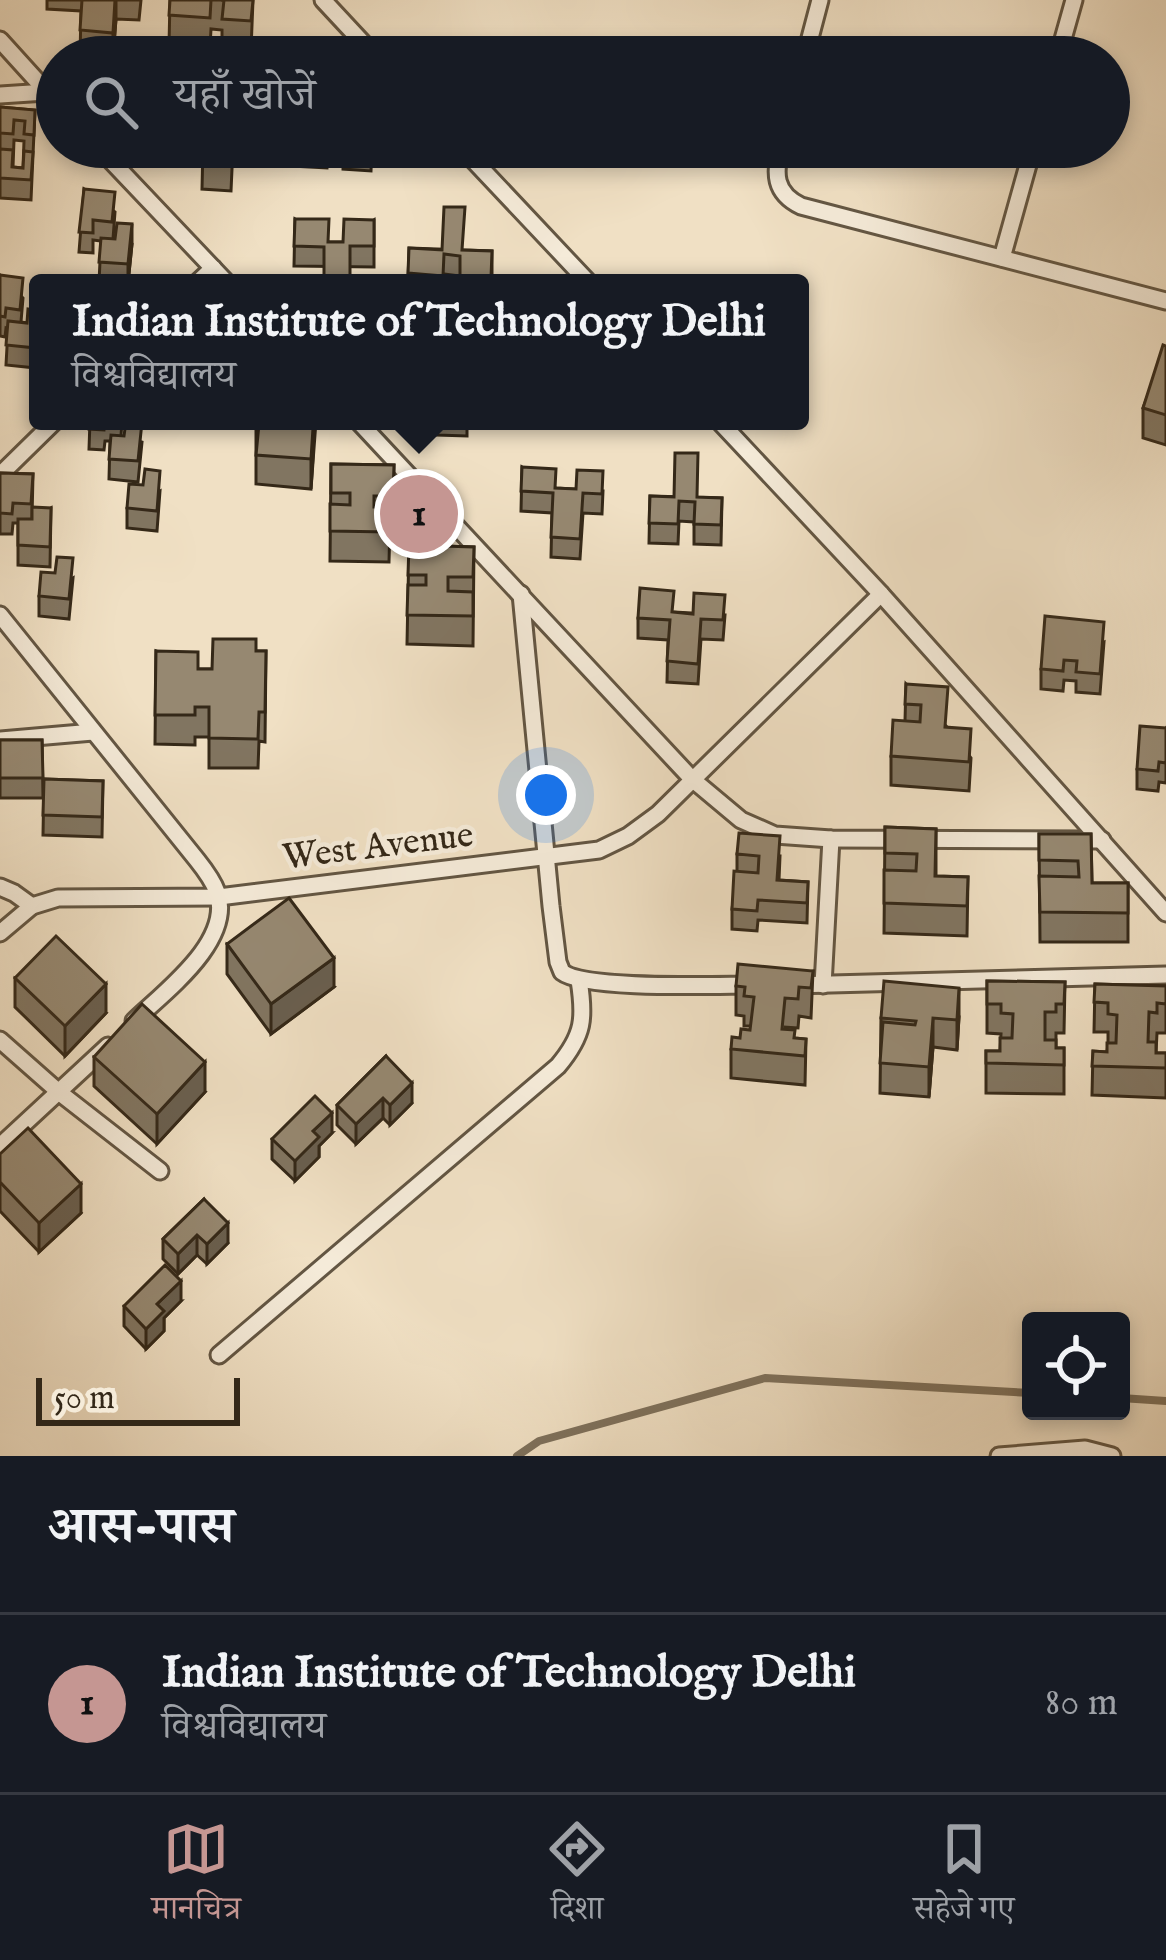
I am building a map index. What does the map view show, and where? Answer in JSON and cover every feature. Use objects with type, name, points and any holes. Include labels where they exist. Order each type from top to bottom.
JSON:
[{"type":"lane","points":[[323,0],[356,36]]},
{"type":"lane","points":[[811,36],[820,0]]},
{"type":"lane","points":[[1064,36],[1074,0]]},
{"type":"lane","points":[[0,40],[36,80]]},
{"type":"lane","points":[[0,94],[36,97]]},
{"type":"lane","points":[[118,168],[219,274]]},
{"type":"lane","points":[[481,168],[581,274]]},
{"type":"lane","points":[[776,168],[776,180],[790,200],[801,206],[1166,301]]},
{"type":"lane","points":[[1002,258],[1027,168]]},
{"type":"lane","points":[[207,274],[213,268]]},
{"type":"lane","points":[[0,475],[47,430]]},
{"type":"lane","points":[[366,430],[692,778],[719,804],[758,830],[831,838],[1102,840]]},
{"type":"lane","points":[[727,430],[1166,913]]},
{"type":"lane","points":[[521,594],[546,858],[558,962],[564,975],[653,984],[823,985],[1166,976]]},
{"type":"lane","name":"West Avenue","points":[[32,906],[69,896],[219,897],[598,850],[658,814],[881,594]]},
{"type":"lane","points":[[0,615],[197,860],[219,897],[218,922],[203,954],[0,1146]]},
{"type":"lane","points":[[0,740],[93,732]]},
{"type":"lane","points":[[823,985],[831,838]]},
{"type":"lane","points":[[0,887],[32,906],[0,933]]},
{"type":"lane","points":[[219,1355],[559,1066],[584,1018],[579,980]]},
{"type":"lane","points":[[0,1040],[160,1171]]},
{"type":"lane","points":[[999,1456],[1085,1449],[1112,1456]]},
{"type":"building","points":[[82,0],[115,0],[113,33],[80,30]]},
{"type":"building","points":[[170,0],[211,0],[210,18],[169,15]]},
{"type":"building","points":[[224,0],[253,0],[251,21],[222,19]]},
{"type":"building","points":[[0,107],[35,110],[34,135],[24,134],[25,121],[14,120],[13,134],[0,133]]},
{"type":"building","points":[[0,149],[13,150],[12,167],[23,168],[24,151],[33,152],[31,180],[0,178]]},
{"type":"building","points":[[84,189],[115,192],[112,222],[93,220],[93,233],[79,232]]},
{"type":"building","points":[[444,207],[465,207],[462,250],[492,251],[491,274],[460,274],[460,256],[444,254],[443,274],[408,273],[409,248],[442,250]]},
{"type":"building","points":[[295,219],[329,219],[328,242],[343,242],[344,219],[374,220],[374,246],[350,246],[350,274],[324,274],[324,247],[294,246]]},
{"type":"building","points":[[117,223],[132,224],[128,264],[99,262],[101,238],[115,239]]},
{"type":"building","points":[[0,275],[23,278],[20,310],[6,308],[5,317],[0,316]]},
{"type":"building","points":[[29,309],[29,347],[6,345],[8,321],[27,323]]},
{"type":"building","points":[[1166,346],[1166,415],[1143,408]]},
{"type":"building","points":[[125,430],[141,430],[138,461],[109,459],[111,435],[124,436]]},
{"type":"building","points":[[258,430],[313,430],[311,459],[256,455]]},
{"type":"building","points":[[675,453],[698,453],[697,497],[722,498],[721,525],[694,524],[695,502],[679,501],[678,524],[649,523],[650,496],[674,497]]},
{"type":"building","points":[[331,464],[394,465],[393,496],[374,496],[374,507],[390,507],[389,532],[330,531],[330,504],[350,505],[350,493],[331,493]]},
{"type":"building","points":[[522,467],[556,469],[555,488],[576,489],[577,470],[603,471],[602,494],[583,493],[580,539],[551,537],[553,493],[521,491]]},
{"type":"building","points":[[145,469],[160,471],[157,511],[127,508],[129,484],[143,485]]},
{"type":"building","points":[[0,473],[33,474],[31,504],[13,503],[12,514],[0,513]]},
{"type":"building","points":[[32,507],[51,508],[50,547],[18,545],[18,519],[32,519]]},
{"type":"building","points":[[409,545],[474,547],[473,577],[448,577],[448,591],[473,592],[473,616],[407,615],[408,585],[426,585],[426,575],[408,575]]},
{"type":"building","points":[[57,557],[73,558],[69,599],[39,596],[41,572],[55,573]]},
{"type":"building","points":[[640,588],[674,591],[672,612],[693,614],[694,593],[725,595],[723,620],[701,619],[698,664],[667,661],[670,620],[638,618]]},
{"type":"building","points":[[1045,616],[1104,622],[1100,674],[1076,672],[1077,661],[1064,660],[1063,671],[1041,669]]},
{"type":"building","points":[[213,639],[256,639],[256,651],[266,651],[265,712],[259,712],[258,739],[209,738],[209,707],[195,707],[195,715],[155,715],[156,651],[198,652],[198,669],[212,669]]},
{"type":"building","points":[[906,684],[948,687],[945,727],[971,729],[969,762],[891,756],[893,720],[920,722],[921,705],[905,704]]},
{"type":"building","points":[[1140,726],[1166,728],[1166,763],[1159,762],[1158,771],[1137,769]]},
{"type":"building","points":[[0,740],[42,740],[43,778],[0,778]]},
{"type":"building","points":[[44,779],[103,781],[102,817],[43,815]]},
{"type":"building","points":[[885,827],[936,829],[935,876],[968,877],[967,906],[884,903],[884,870],[916,871],[917,854],[885,853]]},
{"type":"building","points":[[739,833],[780,836],[777,880],[808,882],[807,903],[758,900],[757,911],[732,909],[734,871],[758,873],[759,856],[737,854]]},
{"type":"building","points":[[1039,834],[1091,834],[1092,883],[1128,883],[1128,913],[1040,912],[1039,876],[1079,877],[1078,861],[1039,860]]},
{"type":"building","points":[[289,898],[334,958],[271,1004],[227,944]]},
{"type":"building","points":[[56,936],[106,984],[65,1026],[15,978]]},
{"type":"building","points":[[738,964],[813,971],[811,988],[799,987],[798,999],[785,998],[782,1029],[795,1030],[794,1038],[806,1039],[805,1056],[731,1049],[732,1037],[740,1038],[741,1029],[750,1030],[754,997],[744,996],[745,987],[736,986]]},
{"type":"building","points":[[884,981],[959,988],[957,1020],[933,1018],[929,1067],[880,1063],[883,1022],[915,1025],[916,1021],[881,1018]]},
{"type":"building","points":[[987,981],[1065,982],[1064,1004],[1056,1004],[1056,1012],[1045,1012],[1045,1040],[1056,1040],[1056,1048],[1064,1048],[1064,1065],[986,1063],[986,1051],[1000,1051],[1000,1038],[1012,1038],[1013,1014],[1001,1013],[1001,1004],[987,1004]]},
{"type":"building","points":[[1095,984],[1166,986],[1166,1004],[1157,1003],[1157,1013],[1149,1012],[1148,1042],[1156,1042],[1156,1053],[1166,1053],[1166,1068],[1092,1066],[1093,1051],[1107,1052],[1107,1043],[1116,1043],[1117,1015],[1108,1014],[1108,1003],[1094,1002]]},
{"type":"building","points":[[142,1004],[205,1062],[157,1114],[94,1057]]},
{"type":"building","points":[[386,1056],[412,1083],[390,1105],[383,1098],[356,1124],[337,1105]]},
{"type":"building","points":[[315,1096],[332,1113],[313,1131],[319,1137],[295,1161],[272,1139]]},
{"type":"building","points":[[28,1128],[81,1184],[39,1223],[0,1182],[0,1154]]},
{"type":"building","points":[[204,1199],[228,1223],[207,1244],[197,1235],[178,1254],[163,1239]]},
{"type":"building","points":[[165,1265],[181,1281],[157,1304],[164,1311],[146,1329],[124,1306]]},
{"type":"waterway","points":[[517,1456],[539,1441],[765,1378],[1022,1392]]},
{"type":"waterway","points":[[1130,1399],[1166,1401]]},
{"type":"place","name":"Indian Institute of Technology Delhi","points":[[419,514]]}]
